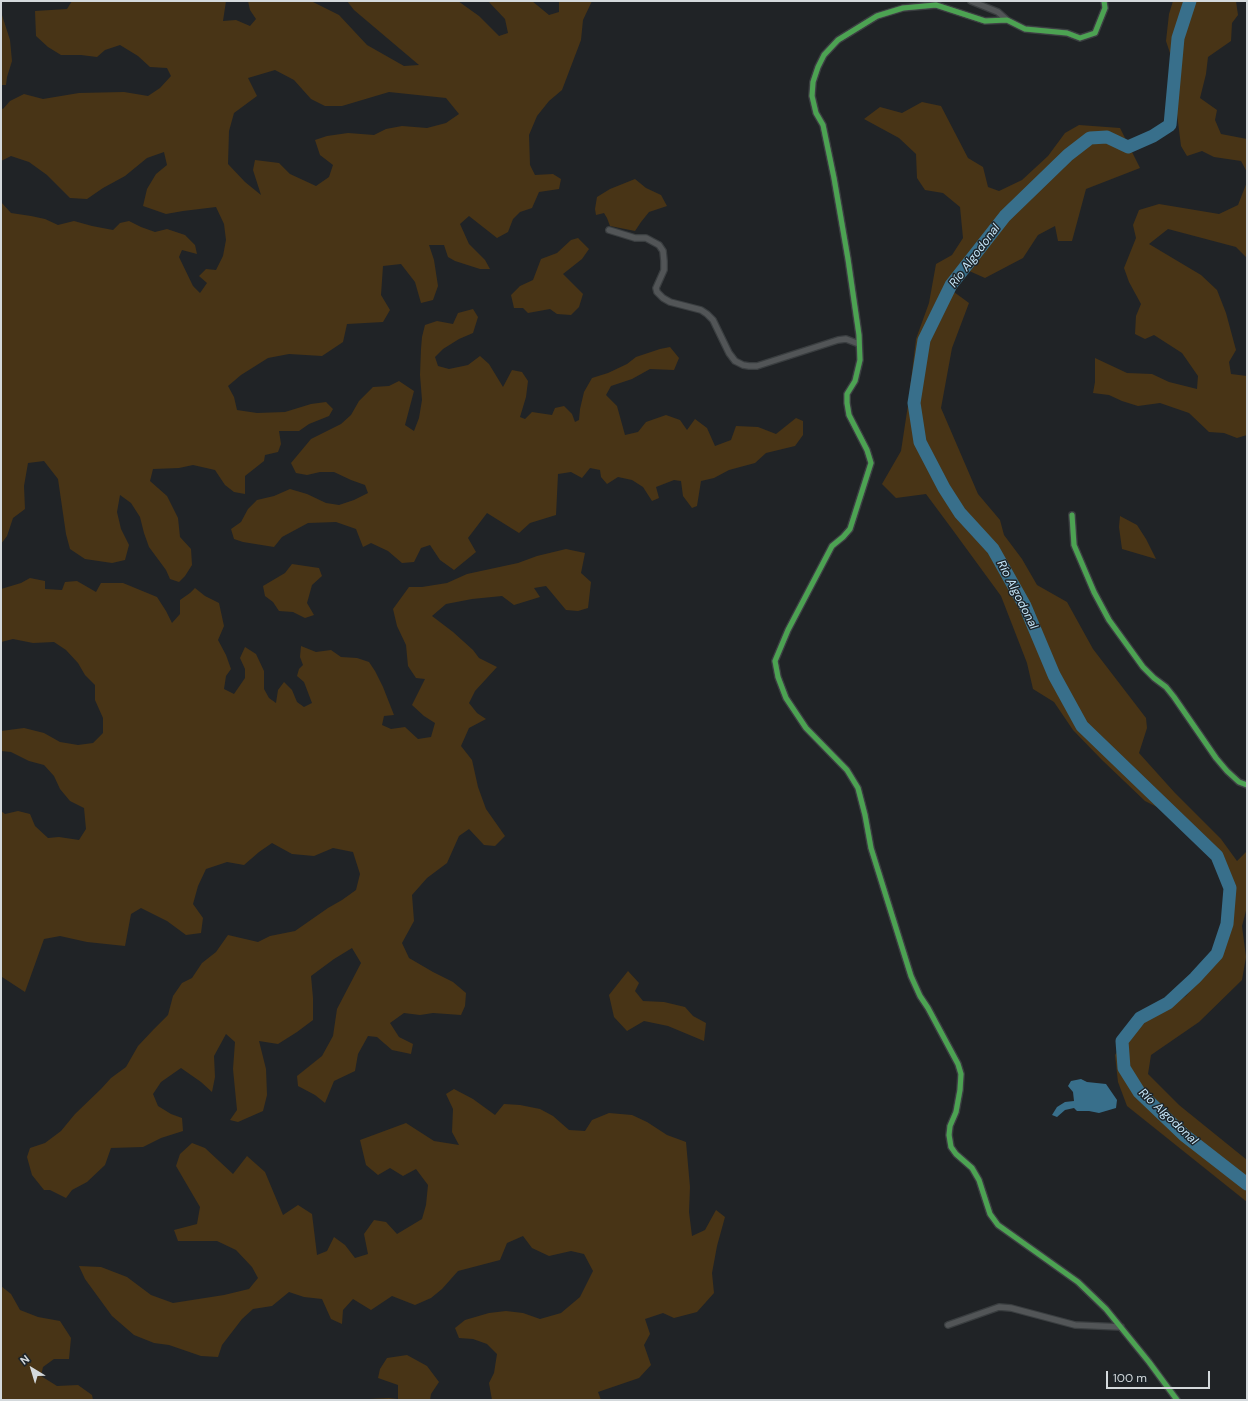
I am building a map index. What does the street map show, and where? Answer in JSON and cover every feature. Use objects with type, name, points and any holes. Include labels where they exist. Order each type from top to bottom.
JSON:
[{"type":"street","points":[[971,1],[998,12],[1007,20],[1025,29],[1067,33],[1080,38],[1095,33],[1105,8],[1104,1]]},
{"type":"street","points":[[1007,20],[985,21],[936,5],[903,8],[877,16],[838,40],[824,55],[818,66],[813,82],[812,96],[816,113],[823,125],[834,178],[848,259],[859,344],[860,360],[856,381],[847,394],[847,403],[849,415],[867,450],[871,463],[868,477],[861,491],[850,529],[832,546],[778,652],[775,661],[778,677],[786,698],[806,728],[847,770],[858,788],[872,848],[911,976],[920,996],[958,1064],[961,1074],[960,1090],[956,1112],[950,1126],[949,1135],[951,1147],[956,1154],[972,1168],[979,1180],[990,1214],[998,1225],[1078,1282],[1106,1309],[1122,1327],[1177,1400]]},
{"type":"street","points":[[609,230],[634,238],[646,238],[658,245],[663,251],[664,270],[656,288],[657,292],[670,302],[701,310],[707,314],[713,320],[729,353],[735,361],[743,365],[757,366],[838,340],[846,339],[859,344]]},
{"type":"street","points":[[1072,515],[1074,545],[1094,592],[1109,620],[1143,667],[1166,687],[1174,697],[1216,758],[1239,782],[1247,785]]},
{"type":"street","points":[[948,1324],[999,1307],[1011,1308],[1075,1325],[1122,1327]]},
{"type":"shaded area","points":[[72,1],[226,1],[223,21],[236,20],[250,26],[256,19],[250,10],[248,1],[311,1],[339,15],[367,45],[404,66],[419,65],[354,10],[347,1],[458,1],[479,16],[499,36],[508,33],[505,19],[488,1],[532,1],[549,15],[559,12],[559,1],[592,1],[583,20],[581,40],[562,90],[549,101],[537,116],[529,135],[530,165],[535,175],[553,174],[561,179],[559,189],[539,192],[532,208],[520,212],[513,219],[508,232],[497,238],[469,216],[460,224],[469,244],[485,260],[490,269],[480,269],[455,261],[448,257],[444,245],[429,245],[434,260],[438,286],[433,300],[421,303],[415,282],[401,264],[383,266],[381,295],[390,310],[383,322],[347,324],[343,342],[322,356],[289,354],[268,358],[241,375],[228,386],[234,397],[237,410],[257,413],[285,412],[311,404],[326,402],[333,409],[329,416],[309,424],[299,431],[279,431],[281,444],[278,452],[265,455],[264,461],[245,476],[245,494],[234,492],[225,485],[215,470],[193,465],[179,468],[153,469],[150,481],[167,496],[178,518],[180,537],[191,549],[192,565],[179,582],[170,579],[166,570],[149,547],[140,517],[131,503],[120,495],[117,512],[121,529],[129,545],[125,560],[112,563],[85,559],[70,549],[66,534],[58,479],[44,461],[28,463],[24,486],[25,509],[13,518],[7,536],[1,544],[1,202],[11,213],[45,219],[58,225],[74,221],[113,230],[120,223],[129,221],[155,232],[167,229],[185,235],[195,245],[197,254],[182,250],[179,257],[193,286],[200,293],[207,283],[199,276],[206,269],[216,270],[223,256],[226,240],[224,224],[216,207],[166,214],[143,206],[147,189],[156,174],[167,165],[164,152],[147,158],[125,176],[87,199],[70,198],[47,175],[29,162],[11,156],[1,161],[1,108],[3,109],[10,101],[24,94],[43,99],[79,93],[124,92],[148,96],[160,88],[171,76],[167,68],[150,67],[138,56],[120,45],[105,50],[97,57],[61,55],[48,47],[36,36],[35,11],[67,9]],"holes":[[[275,70],[294,80],[311,99],[325,106],[342,106],[389,92],[446,98],[459,114],[446,123],[427,128],[402,126],[386,129],[374,135],[348,133],[327,136],[315,140],[320,155],[333,165],[329,177],[316,186],[290,174],[279,163],[255,160],[253,170],[261,195],[245,182],[228,164],[229,131],[234,113],[257,96],[248,78]]]},
{"type":"shaded area","points":[[1173,1],[1188,1],[1178,33],[1176,54],[1171,56],[1166,41],[1169,14]]},
{"type":"shaded area","points":[[1194,1],[1236,1],[1238,15],[1232,23],[1231,41],[1208,57],[1206,74],[1200,98],[1217,110],[1215,120],[1221,134],[1247,139],[1247,172],[1241,161],[1214,157],[1202,151],[1187,156],[1181,146],[1176,106],[1182,40]]},
{"type":"shaded area","points":[[1,12],[10,40],[12,61],[6,85],[1,85]]},
{"type":"shaded area","points":[[922,102],[941,106],[968,158],[983,167],[988,187],[999,191],[1022,180],[1048,156],[1065,133],[1079,125],[1120,128],[1140,168],[1086,189],[1072,241],[1058,241],[1055,226],[1038,235],[1023,258],[985,278],[967,270],[954,292],[969,303],[952,348],[941,408],[978,494],[1000,520],[1004,535],[1022,559],[1037,585],[1067,602],[1093,649],[1146,718],[1147,728],[1139,753],[1175,793],[1221,839],[1237,861],[1247,851],[1247,907],[1242,926],[1246,957],[1242,980],[1199,1022],[1151,1055],[1148,1074],[1179,1105],[1247,1160],[1247,1202],[1127,1106],[1118,1082],[1115,1055],[1124,1040],[1135,1027],[1186,996],[1214,963],[1229,923],[1231,887],[1218,855],[1183,820],[1145,801],[1073,730],[1054,702],[1033,689],[1027,663],[1001,596],[926,494],[896,498],[882,484],[901,451],[916,339],[929,303],[936,264],[952,255],[963,238],[960,207],[943,193],[925,190],[917,178],[916,154],[899,138],[864,119],[880,107],[902,113]]},
{"type":"shaded area","points":[[635,179],[646,188],[661,195],[667,206],[649,212],[635,231],[610,226],[604,213],[596,215],[595,209],[597,197],[610,189]]},
{"type":"shaded area","points":[[1247,182],[1247,258],[1236,247],[1168,229],[1149,244],[1201,275],[1217,290],[1226,313],[1236,350],[1229,362],[1231,374],[1247,376],[1247,435],[1237,438],[1224,433],[1209,432],[1189,413],[1160,403],[1138,406],[1109,395],[1093,393],[1095,382],[1095,358],[1127,373],[1152,374],[1169,382],[1197,389],[1198,376],[1182,353],[1154,335],[1145,339],[1135,334],[1136,316],[1141,304],[1129,282],[1124,268],[1136,238],[1133,225],[1139,210],[1159,204],[1219,214],[1238,205]]},
{"type":"shaded area","points":[[578,238],[589,249],[582,259],[563,274],[583,294],[579,307],[571,315],[557,314],[550,309],[528,313],[523,308],[514,308],[511,295],[520,286],[533,280],[541,259],[557,253],[571,240]]},
{"type":"shaded area","points":[[473,309],[478,317],[473,333],[459,339],[443,349],[435,357],[438,366],[449,369],[468,365],[480,356],[489,364],[503,387],[512,370],[522,372],[528,381],[526,397],[520,417],[525,419],[532,412],[552,415],[555,408],[564,406],[572,414],[575,422],[579,420],[584,392],[592,378],[608,373],[627,364],[636,357],[670,347],[679,358],[674,370],[650,369],[632,379],[611,386],[606,395],[617,406],[625,435],[638,432],[646,422],[666,415],[680,420],[687,430],[695,419],[707,428],[715,446],[731,440],[736,426],[758,427],[776,434],[796,418],[803,421],[803,435],[795,446],[766,453],[755,463],[729,470],[714,478],[701,481],[697,506],[692,508],[683,496],[681,481],[674,480],[656,487],[659,498],[652,501],[643,487],[632,480],[618,477],[607,484],[601,477],[600,470],[590,468],[582,478],[571,472],[558,474],[556,515],[530,523],[519,533],[487,513],[468,538],[476,552],[454,570],[440,560],[430,545],[421,548],[414,562],[402,563],[388,551],[371,543],[363,547],[356,529],[336,522],[308,523],[282,537],[274,547],[234,539],[231,529],[241,522],[248,509],[257,500],[274,496],[290,489],[307,494],[326,503],[339,505],[368,493],[365,485],[334,472],[320,472],[307,475],[296,473],[291,463],[311,439],[341,424],[351,415],[359,401],[373,387],[389,386],[399,381],[414,391],[405,425],[414,431],[419,418],[422,400],[420,375],[421,349],[425,325],[437,321],[453,324],[458,313]]},
{"type":"shaded area","points":[[1120,516],[1137,525],[1156,559],[1122,549],[1119,527]]},
{"type":"shaded area","points":[[566,549],[585,553],[581,573],[591,582],[588,608],[578,611],[566,610],[546,586],[534,588],[540,597],[514,605],[502,596],[472,599],[446,604],[432,616],[453,632],[473,650],[479,658],[497,667],[475,691],[469,703],[477,713],[486,719],[469,728],[461,746],[472,760],[478,787],[486,809],[505,836],[495,846],[484,845],[469,829],[459,836],[447,863],[427,878],[412,895],[414,921],[402,943],[409,958],[453,982],[466,993],[465,1006],[461,1015],[433,1013],[420,1015],[404,1013],[390,1023],[399,1037],[413,1044],[411,1054],[392,1050],[377,1037],[368,1036],[358,1054],[355,1071],[334,1081],[325,1103],[315,1095],[298,1086],[297,1076],[322,1056],[333,1036],[337,1009],[361,963],[352,948],[311,976],[313,1020],[278,1044],[259,1041],[266,1069],[267,1095],[263,1111],[238,1122],[230,1120],[237,1110],[233,1069],[235,1042],[226,1034],[214,1056],[215,1077],[212,1092],[181,1068],[161,1082],[153,1094],[158,1106],[171,1114],[182,1118],[183,1131],[161,1138],[143,1147],[111,1148],[105,1165],[87,1182],[72,1190],[66,1198],[50,1190],[44,1190],[32,1175],[27,1157],[30,1148],[45,1143],[61,1131],[75,1114],[111,1078],[126,1067],[138,1046],[168,1015],[173,996],[182,983],[192,978],[202,963],[216,952],[228,935],[258,942],[270,936],[295,931],[356,890],[360,874],[353,852],[333,848],[314,856],[292,854],[272,843],[244,865],[227,862],[206,869],[198,886],[193,904],[203,918],[201,933],[186,935],[167,921],[141,908],[131,914],[125,946],[87,942],[60,936],[44,939],[25,992],[2,977],[1,811],[5,814],[18,811],[30,814],[35,826],[48,838],[59,837],[79,840],[86,829],[84,808],[70,801],[60,789],[54,776],[44,765],[29,761],[11,752],[1,751],[1,731],[24,728],[44,733],[60,742],[78,745],[93,743],[103,733],[103,718],[95,700],[95,685],[85,675],[78,663],[66,650],[54,642],[33,643],[13,639],[1,642],[1,589],[21,583],[30,578],[45,581],[45,589],[62,590],[65,582],[77,581],[96,592],[101,583],[123,583],[157,597],[172,623],[180,614],[180,600],[195,588],[205,596],[219,603],[224,626],[218,640],[231,669],[226,676],[224,689],[234,694],[245,678],[245,669],[240,658],[245,647],[256,654],[264,671],[264,689],[269,698],[276,703],[278,690],[284,682],[292,690],[297,702],[304,707],[312,703],[304,682],[297,676],[299,669],[303,665],[300,657],[301,646],[316,652],[331,650],[341,657],[357,658],[369,662],[383,687],[394,715],[384,716],[382,725],[391,729],[405,727],[418,739],[431,737],[435,723],[424,716],[412,705],[425,679],[416,678],[408,666],[406,645],[397,626],[393,609],[409,587],[422,587],[447,583],[467,574],[518,563],[537,556]]},
{"type":"shaded area","points":[[292,564],[319,568],[322,576],[312,585],[307,603],[314,615],[305,618],[293,612],[279,611],[273,602],[265,596],[263,586],[285,573]]},
{"type":"shaded area","points":[[628,971],[639,983],[635,991],[643,1001],[664,1002],[685,1007],[693,1016],[706,1023],[704,1041],[668,1026],[644,1021],[627,1031],[614,1017],[609,995]]},
{"type":"shaded area","points":[[454,1089],[473,1099],[495,1115],[504,1104],[520,1105],[540,1109],[553,1116],[569,1130],[585,1131],[592,1120],[609,1113],[632,1115],[647,1122],[667,1135],[686,1142],[690,1187],[689,1212],[692,1236],[705,1230],[716,1210],[725,1217],[717,1246],[712,1273],[714,1293],[697,1312],[674,1318],[663,1313],[645,1319],[650,1334],[644,1345],[651,1365],[639,1378],[598,1392],[601,1400],[492,1400],[489,1383],[494,1373],[497,1354],[487,1344],[473,1339],[459,1338],[455,1328],[465,1320],[489,1313],[506,1311],[523,1313],[540,1319],[561,1313],[580,1297],[593,1271],[584,1254],[571,1251],[549,1256],[532,1248],[523,1236],[507,1243],[500,1260],[458,1271],[442,1289],[431,1298],[415,1305],[392,1296],[371,1310],[353,1299],[343,1310],[342,1324],[331,1319],[322,1299],[304,1297],[289,1292],[272,1306],[253,1309],[242,1319],[222,1345],[218,1357],[201,1356],[169,1345],[154,1343],[134,1335],[112,1316],[85,1279],[79,1266],[101,1267],[127,1277],[151,1295],[173,1303],[224,1295],[249,1289],[258,1278],[252,1267],[236,1250],[217,1241],[178,1241],[174,1230],[197,1224],[200,1207],[176,1166],[180,1154],[192,1143],[205,1148],[233,1174],[247,1156],[265,1172],[283,1215],[298,1205],[312,1214],[317,1255],[327,1251],[334,1237],[345,1245],[355,1258],[368,1254],[364,1234],[374,1220],[386,1222],[397,1234],[422,1219],[426,1205],[428,1185],[416,1169],[403,1176],[390,1168],[378,1175],[366,1165],[360,1140],[406,1123],[434,1141],[459,1145],[452,1132],[453,1109],[446,1094]]},
{"type":"shaded area","points":[[1,1286],[11,1294],[20,1310],[38,1317],[60,1321],[71,1338],[69,1359],[54,1359],[43,1367],[41,1376],[57,1386],[78,1385],[92,1395],[93,1400],[1,1400]]},
{"type":"shaded area","points":[[407,1355],[427,1366],[439,1382],[431,1394],[430,1400],[366,1400],[389,1398],[398,1399],[398,1385],[378,1378],[380,1369],[387,1358]]},
{"type":"water","points":[[1081,1079],[1087,1082],[1106,1084],[1117,1100],[1116,1108],[1099,1113],[1077,1111],[1074,1108],[1065,1110],[1057,1117],[1052,1115],[1057,1107],[1065,1102],[1074,1101],[1073,1092],[1068,1086],[1071,1081]]},
{"type":"waterway","name":"Río Algodonal","points":[[1190,1],[1178,38],[1170,125],[1153,136],[1128,147],[1107,137],[1090,138],[1068,155],[1005,216],[951,285],[924,340],[914,403],[920,442],[944,488],[960,513],[993,549],[1025,606],[1054,675],[1082,726],[1217,856],[1230,888],[1227,924],[1217,954],[1195,978],[1168,1003],[1140,1018],[1122,1041],[1124,1068],[1139,1092],[1184,1135],[1247,1184]]},
{"type":"cycle path","points":[[1104,1],[1105,8],[1095,33],[1080,38],[1067,33],[1025,29],[1007,20],[985,21],[936,5],[903,8],[877,16],[838,40],[824,55],[818,67],[813,82],[812,96],[816,113],[823,125],[834,178],[859,335],[860,360],[855,381],[847,394],[847,403],[849,415],[867,450],[871,463],[850,529],[832,546],[788,630],[775,661],[778,677],[786,698],[806,728],[847,770],[858,788],[871,848],[911,976],[920,996],[958,1064],[961,1074],[960,1090],[956,1112],[950,1126],[949,1135],[951,1147],[956,1154],[972,1168],[979,1180],[990,1214],[998,1225],[1078,1282],[1106,1309],[1149,1362],[1177,1400]]},
{"type":"cycle path","points":[[1072,515],[1074,545],[1094,592],[1109,620],[1143,667],[1166,687],[1174,697],[1216,758],[1239,782],[1247,785]]}]
